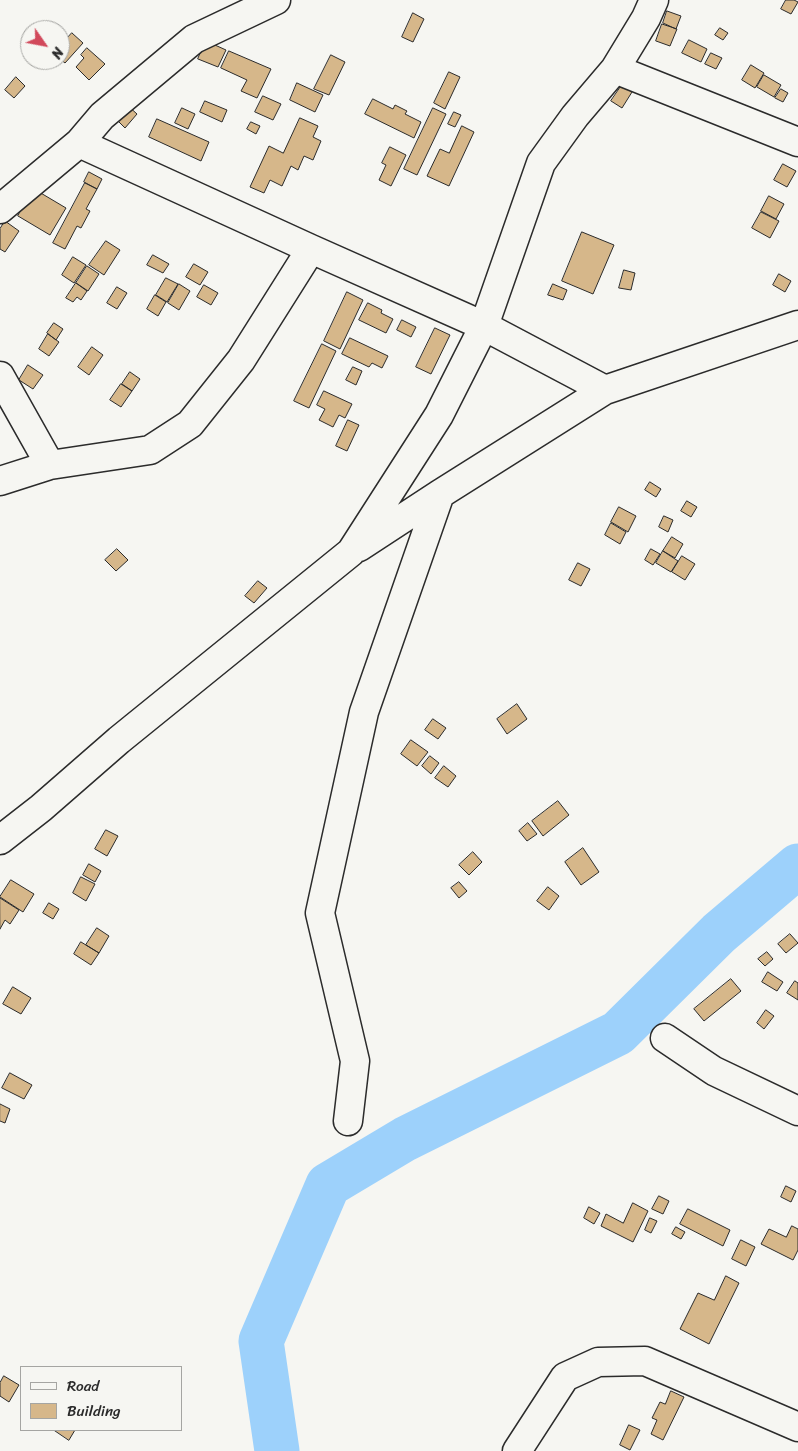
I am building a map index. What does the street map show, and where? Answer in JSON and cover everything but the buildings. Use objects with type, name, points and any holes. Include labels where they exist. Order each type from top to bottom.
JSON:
[{"type":"street","points":[[0,209],[79,143],[102,116],[194,38],[276,0]]},
{"type":"street","points":[[351,552],[439,415],[484,326],[541,163],[574,116],[615,69],[646,18],[654,0]]},
{"type":"street","points":[[615,69],[798,142]]},
{"type":"street","points":[[79,143],[484,326],[606,390]]},
{"type":"street","points":[[0,481],[50,465],[150,450],[190,424],[240,360],[311,249]]},
{"type":"street","points":[[0,840],[351,552],[440,494],[606,390],[798,325]]},
{"type":"street","points":[[0,376],[50,465]]},
{"type":"street","points":[[348,1121],[355,1060],[320,913],[364,712],[440,494]]},
{"type":"street","points":[[665,1038],[714,1071],[798,1111]]},
{"type":"street","points":[[517,1451],[564,1377],[598,1362],[646,1360],[798,1427]]},
{"type":"waterway","points":[[277,1451],[261,1341],[328,1185],[405,1139],[618,1033],[719,933],[798,866]]}]
